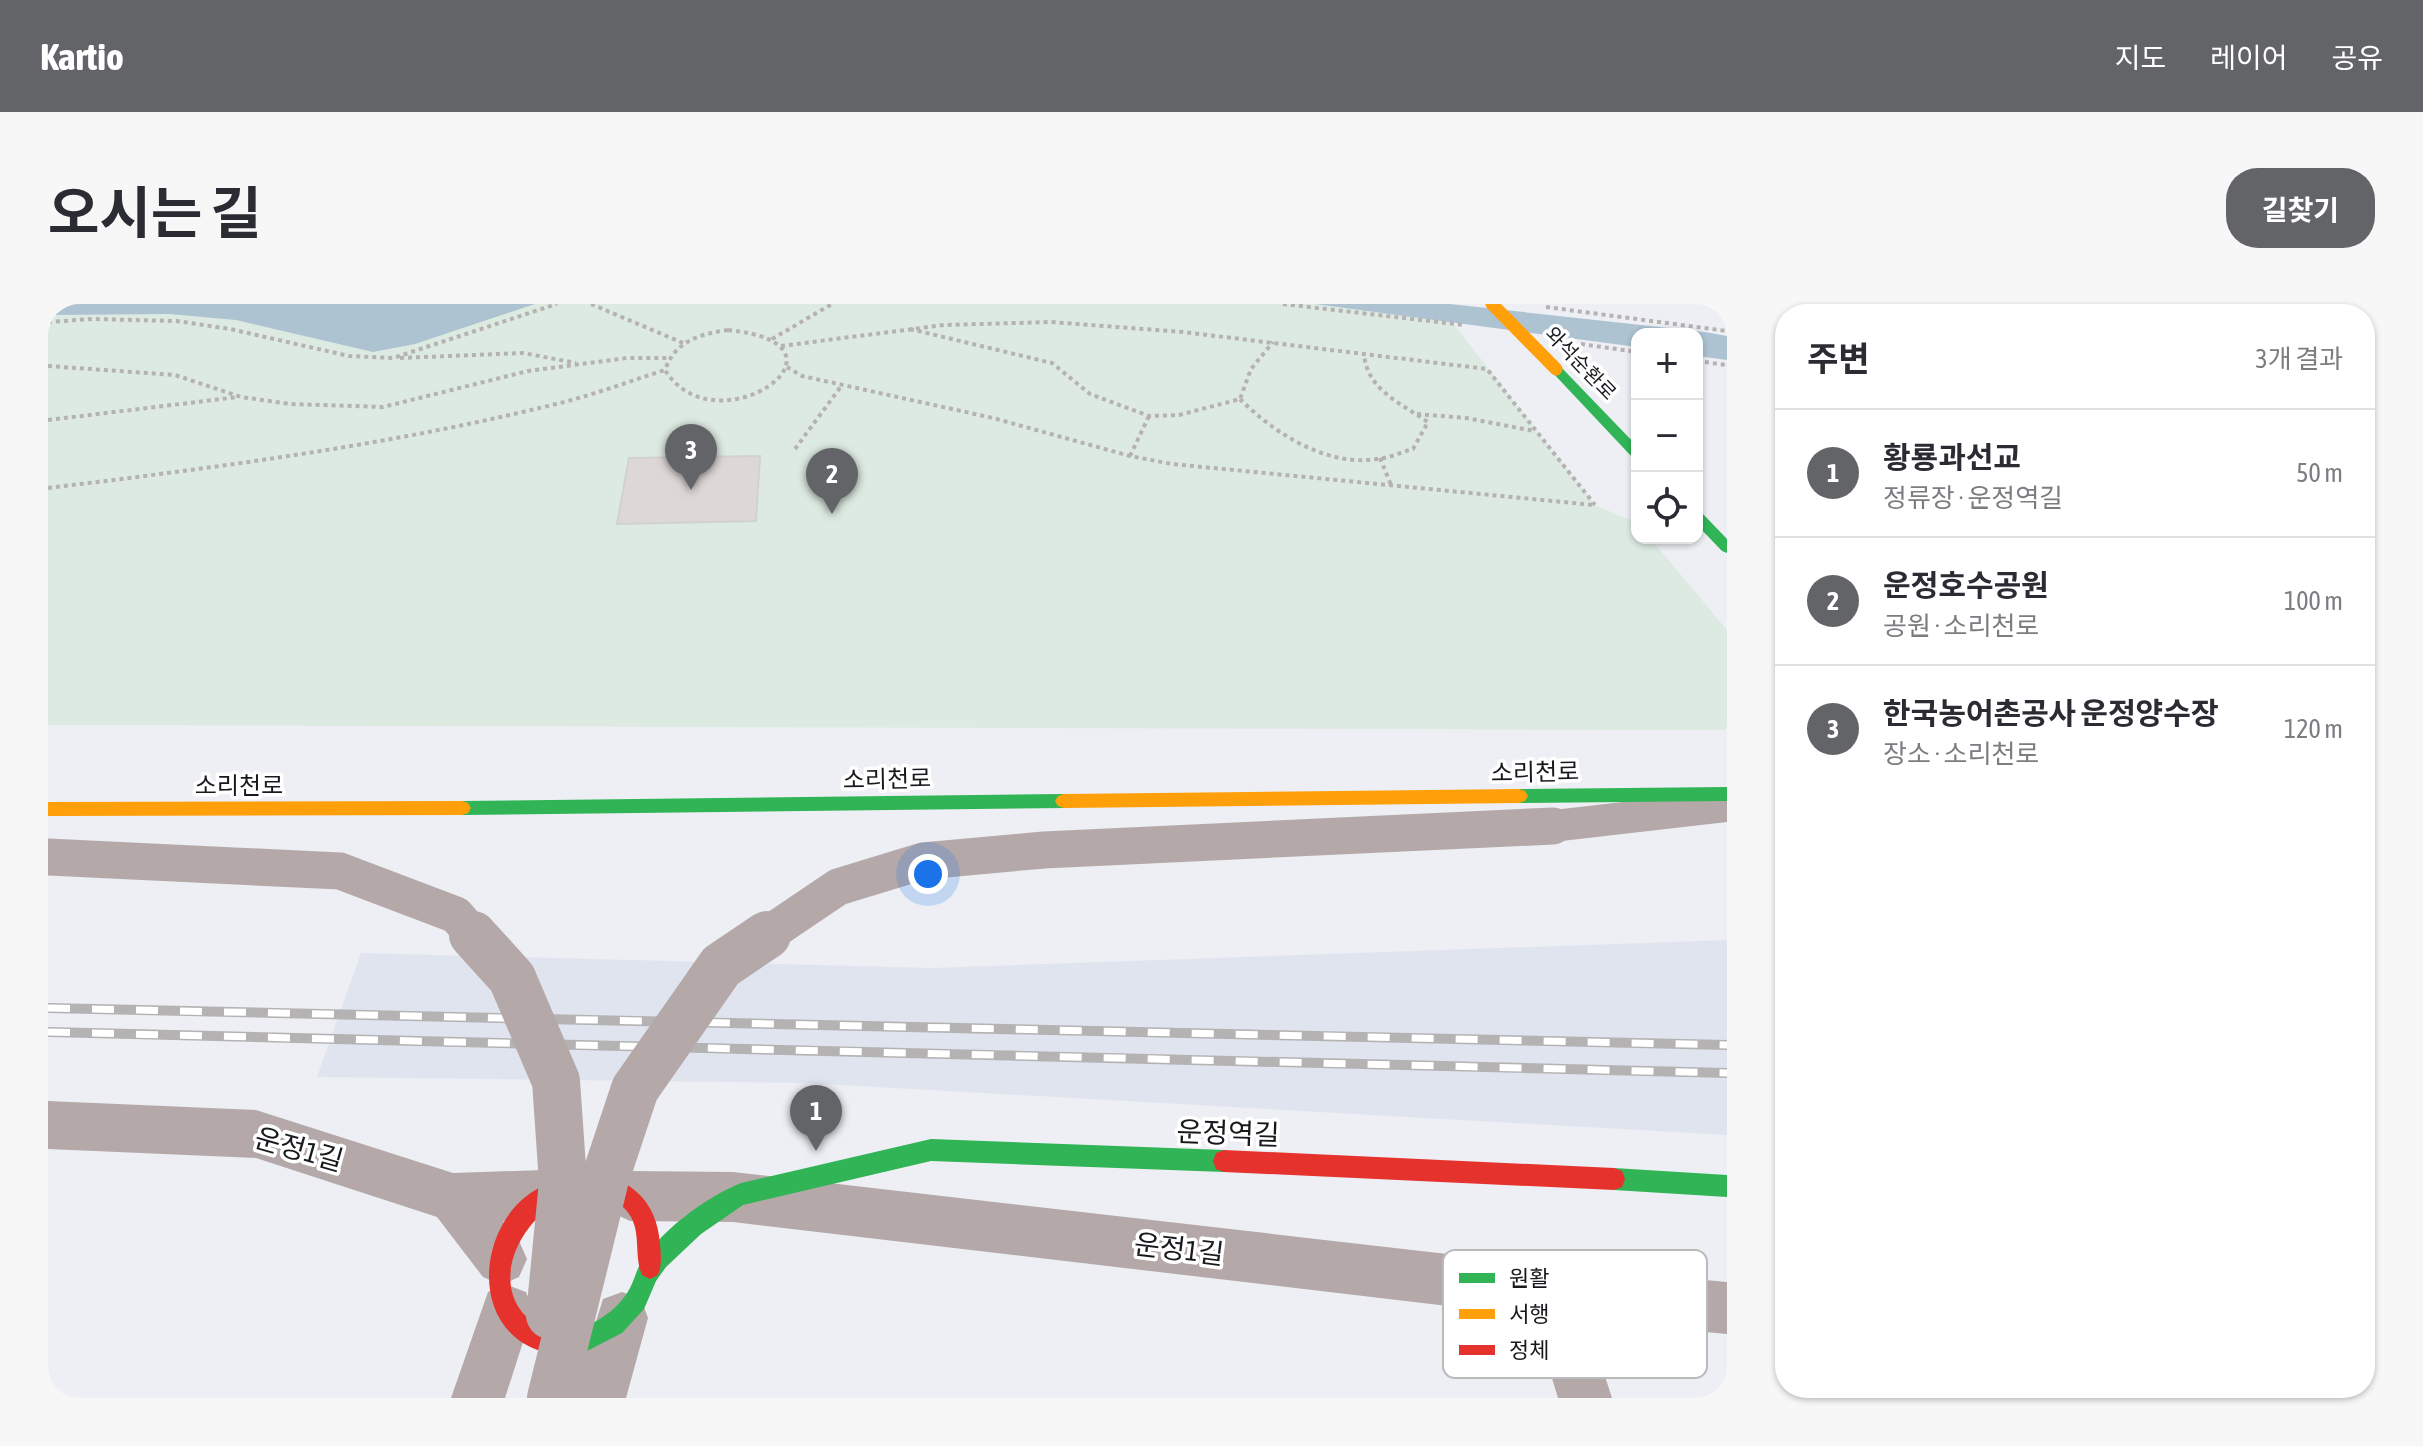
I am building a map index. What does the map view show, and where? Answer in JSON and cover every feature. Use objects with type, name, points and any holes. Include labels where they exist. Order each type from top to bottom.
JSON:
[{"type":"street","name":"와석순환로","points":[[1492,304],[1631,448]]},
{"type":"street","points":[[1703,522],[1727,548]]},
{"type":"street","points":[[551,1398],[605,1179],[635,1089],[721,966],[838,887],[923,861],[1029,852],[1553,826],[1722,798],[1727,780]]},
{"type":"street","name":"소리천로","points":[[48,809],[1722,798]]},
{"type":"street","points":[[48,857],[340,871],[456,915],[512,978],[556,1081],[563,1182],[542,1398]]},
{"type":"street","name":"운정1길","points":[[48,1125],[256,1134],[453,1198],[544,1195]]},
{"type":"street","name":"운정역길","points":[[733,1197],[923,1150],[1492,1171],[1727,1186]]},
{"type":"street","points":[[590,1181],[612,1185],[630,1196],[645,1215],[652,1240],[650,1267],[639,1295],[622,1318],[598,1336],[570,1344],[544,1342],[522,1331],[507,1311],[499,1285],[501,1259],[509,1234],[525,1212],[544,1195],[567,1184],[590,1181]]},
{"type":"street","name":"운정1길","points":[[630,1196],[733,1197],[1443,1279]]},
{"type":"street","points":[[650,1267],[733,1197]]},
{"type":"street","points":[[453,1198],[501,1259]]},
{"type":"street","name":"운정1길","points":[[1707,1306],[1727,1308]]},
{"type":"street","points":[[478,1398],[507,1311]]},
{"type":"street","points":[[599,1398],[622,1318]]},
{"type":"street","points":[[1579,1378],[1585,1398]]},
{"type":"path","points":[[393,358],[557,304]]},
{"type":"path","points":[[591,304],[683,343]]},
{"type":"path","points":[[772,339],[832,304]]},
{"type":"path","points":[[1283,304],[1472,327]]},
{"type":"path","points":[[1540,306],[1727,331]]},
{"type":"path","points":[[48,322],[92,319],[177,321],[230,329],[349,356],[393,358],[523,353],[581,364]]},
{"type":"path","points":[[781,346],[905,328],[997,321],[1106,323],[1487,369],[1595,505],[1172,464],[1130,456],[993,418],[802,376],[787,367]]},
{"type":"path","points":[[905,328],[1052,363],[1090,394],[1149,416],[1179,415],[1240,399]]},
{"type":"path","points":[[745,331],[772,339],[787,356],[787,367],[772,386],[741,398],[723,399],[690,394],[677,388],[665,370],[667,358],[683,343],[712,332],[745,331]]},
{"type":"path","points":[[1240,399],[1251,369],[1274,341]]},
{"type":"path","points":[[1577,343],[1631,351]]},
{"type":"path","points":[[1240,399],[1262,423],[1305,448],[1373,460],[1413,449],[1428,422],[1384,392],[1365,371],[1364,353]]},
{"type":"path","points":[[48,366],[175,375],[241,397],[290,404],[383,407],[528,371],[627,358],[667,358]]},
{"type":"path","points":[[1703,362],[1727,365]]},
{"type":"path","points":[[48,488],[271,459],[401,438],[563,402],[665,370]]},
{"type":"path","points":[[795,449],[842,385]]},
{"type":"path","points":[[48,420],[241,397]]},
{"type":"path","points":[[1416,413],[1466,418],[1536,431]]},
{"type":"path","points":[[1130,456],[1149,416]]},
{"type":"path","points":[[1380,458],[1391,485]]},
{"type":"shaded area","points":[[48,304],[1438,304],[1595,505],[1631,520],[1631,544],[1655,544],[1727,630],[1725,730],[48,725]]},
{"type":"shaded area","points":[[1727,940],[1727,1135],[806,1083],[317,1077],[361,953],[931,968]]},
{"type":"water","points":[[48,304],[535,304],[415,344],[373,352],[236,320],[169,314],[48,315]]},
{"type":"water","points":[[1315,304],[1450,304],[1669,328],[1631,328],[1631,346]]},
{"type":"water","points":[[1703,332],[1727,336],[1727,360],[1703,357]]},
{"type":"building","points":[[760,456],[756,521],[617,524],[629,458]]},
{"type":"railway","points":[[48,1008],[1727,1045]]},
{"type":"railway","points":[[48,1032],[1727,1073]]},
{"type":"traffic: fast","points":[[1556,369],[1631,448]]},
{"type":"traffic: fast","points":[[1703,522],[1727,548]]},
{"type":"traffic: fast","points":[[1519,796],[1727,794]]},
{"type":"traffic: fast","points":[[462,808],[1064,801]]},
{"type":"traffic: fast","points":[[575,1343],[595,1336],[622,1317],[636,1300],[651,1268],[668,1249],[706,1216],[741,1194],[931,1150],[1224,1161]]},
{"type":"traffic: fast","points":[[1614,1179],[1727,1186]]},
{"type":"traffic: slow","points":[[1492,304],[1556,369]]},
{"type":"traffic: slow","points":[[1064,801],[1519,796]]},
{"type":"traffic: slow","points":[[48,809],[462,808]]},
{"type":"traffic: jam","points":[[1224,1161],[1614,1179]]},
{"type":"traffic: jam","points":[[575,1343],[553,1343],[531,1335],[514,1320],[503,1300],[500,1279],[506,1244],[519,1220],[532,1206],[549,1194],[567,1187],[606,1185],[623,1192],[637,1205],[646,1224],[650,1267]]},
{"type":"place","name":"한국농어촌공사 운정양수장","points":[[691,490]]},
{"type":"place","name":"운정호수공원","points":[[832,514]]},
{"type":"place","name":"황룡과선교","points":[[816,1151]]}]
